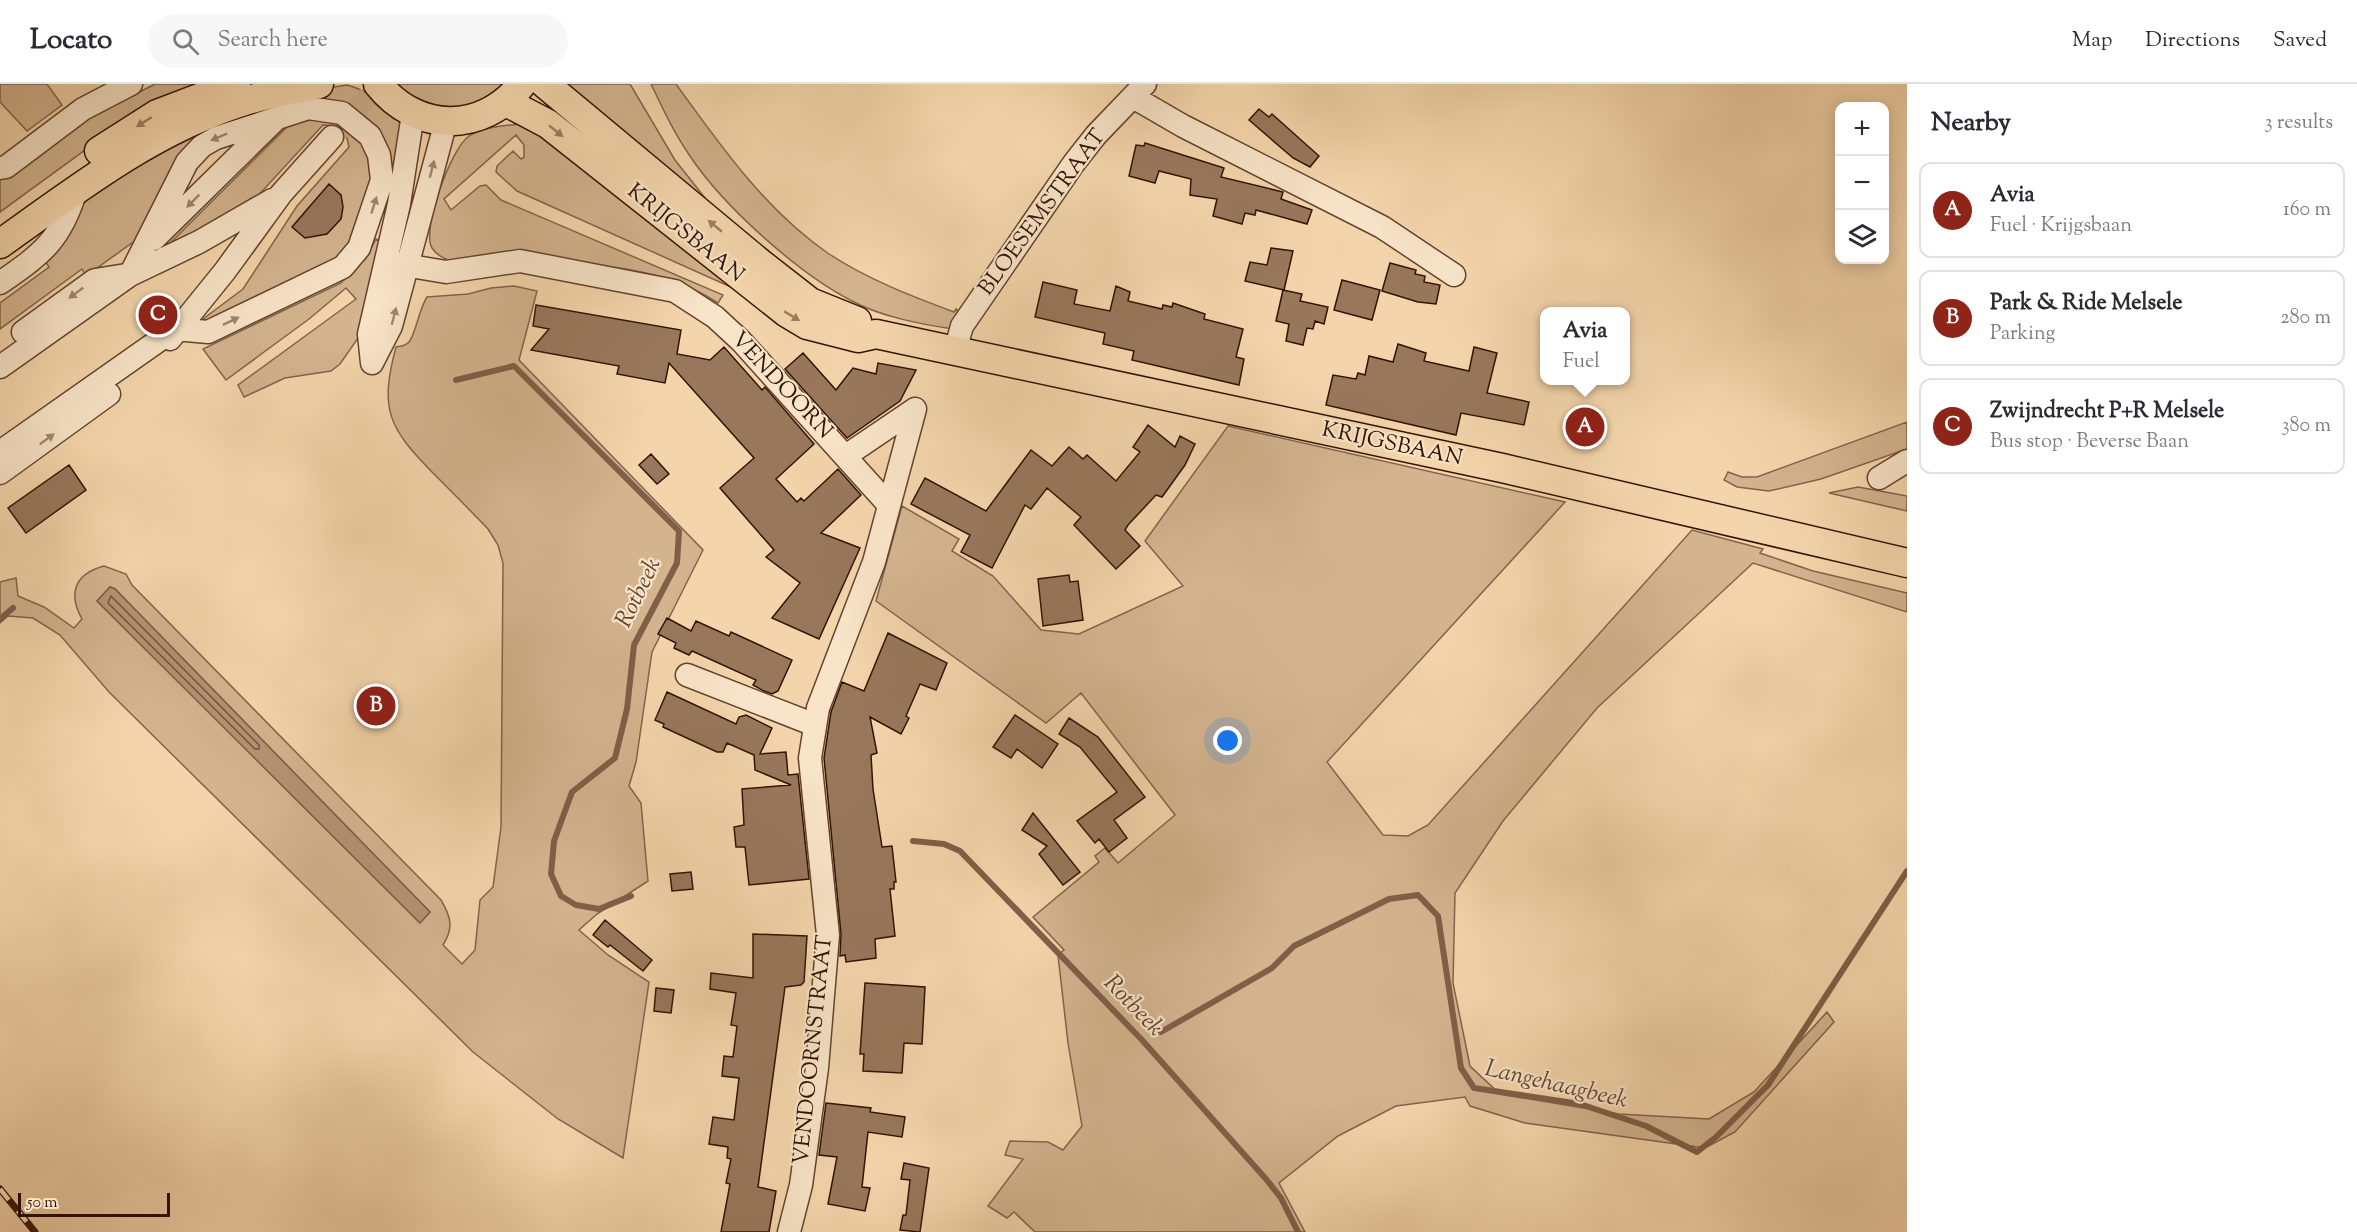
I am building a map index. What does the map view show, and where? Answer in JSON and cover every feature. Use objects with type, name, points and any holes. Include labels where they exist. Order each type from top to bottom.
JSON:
[{"type":"main road","points":[[0,221],[157,114],[236,84]]},
{"type":"main road","points":[[0,244],[124,156],[178,128],[239,102],[319,84]]},
{"type":"main road","points":[[378,84],[390,98],[413,114],[446,121],[467,120],[488,113],[514,93]]},
{"type":"main road","name":"KRIJGSBAAN","points":[[545,84],[810,302],[830,312],[860,322],[876,334]]},
{"type":"main road","name":"KRIJGSBAAN","points":[[514,93],[548,124],[787,313],[807,325],[858,338],[876,334],[1502,468],[1907,564]]},
{"type":"street","points":[[0,168],[6,167],[83,110],[131,84]]},
{"type":"street","points":[[1139,91],[1182,126],[1382,227],[1454,275]]},
{"type":"street","name":"BLOESEMSTRAAT","points":[[955,351],[962,326],[1067,173],[1096,135],[1139,91]]},
{"type":"street","points":[[0,452],[175,329],[208,332],[343,267],[359,248],[382,180],[379,155],[370,136],[342,113],[308,108],[216,138],[194,153],[130,275]]},
{"type":"street","points":[[396,264],[413,114]]},
{"type":"street","points":[[141,252],[279,116]]},
{"type":"street","points":[[396,264],[446,121]]},
{"type":"street","points":[[0,473],[160,358],[175,329],[225,271],[281,194],[332,137]]},
{"type":"street","points":[[0,283],[39,256],[51,242],[70,209],[76,190]]},
{"type":"street","points":[[0,367],[130,275],[199,242],[281,194]]},
{"type":"street","name":"KRIJGSBAAN","points":[[396,264],[446,272],[520,261],[675,291],[715,318]]},
{"type":"street","points":[[0,348],[95,280],[130,275]]},
{"type":"street","name":"VENDOORN","points":[[715,318],[741,341],[888,504]]},
{"type":"street","name":"VENDOORN","points":[[847,456],[915,409],[874,562]]},
{"type":"street","points":[[1907,461],[1879,478],[1907,483]]},
{"type":"street","name":"VENDOORNSTRAAT","points":[[789,1232],[801,1185],[817,1068],[828,935],[810,758],[818,708],[874,562]]},
{"type":"street","points":[[687,675],[815,725]]},
{"type":"shaded area","points":[[0,84],[47,84],[62,105],[27,131],[0,102]]},
{"type":"shaded area","points":[[155,84],[209,84],[110,132],[0,212],[0,179],[8,177],[79,123]]},
{"type":"shaded area","points":[[395,84],[506,84],[497,92],[476,103],[453,108],[418,101]]},
{"type":"shaded area","points":[[560,84],[630,84],[675,160],[709,203]]},
{"type":"shaded area","points":[[651,84],[676,84],[745,176],[806,237],[829,254],[874,279],[954,312],[956,309],[961,314],[953,329],[901,319],[864,307],[831,289],[786,256],[742,217],[704,175],[679,139]]},
{"type":"shaded area","points":[[347,85],[381,102],[389,108],[401,124],[402,141],[392,178],[389,151],[378,130],[360,113],[337,102],[218,129],[136,240],[86,276],[82,269],[0,329],[0,303],[49,267],[43,258],[83,200],[182,135],[328,88]]},
{"type":"shaded area","points":[[331,116],[362,135],[376,176],[354,243],[332,261],[209,320],[203,319],[243,289],[297,206],[349,147],[346,134],[339,126],[323,125],[255,199],[163,250],[290,124],[309,117]]},
{"type":"shaded area","points":[[519,124],[550,139],[733,288],[517,191],[496,172],[497,166],[513,151],[521,159],[524,157],[524,145],[516,135],[444,199],[451,210],[480,186],[486,185],[501,200],[723,295],[718,303],[688,287],[657,276],[625,269],[557,263],[456,263],[437,254],[432,248],[430,239],[431,225],[446,172],[454,156],[469,136],[493,127]]},
{"type":"shaded area","points":[[376,239],[383,243],[365,328],[340,364],[331,371],[285,378],[244,397],[238,385],[356,299],[346,288],[309,319],[226,380],[203,349],[341,283],[366,258]]},
{"type":"shaded area","points":[[514,286],[537,291],[519,360],[703,550],[652,652],[636,762],[629,786],[641,803],[648,881],[597,914],[579,930],[608,955],[649,982],[623,1158],[558,1119],[473,1052],[109,692],[60,635],[33,618],[8,616],[0,623],[0,582],[16,578],[18,596],[44,607],[74,628],[82,619],[75,601],[76,586],[80,580],[86,574],[104,566],[126,574],[132,585],[441,900],[450,922],[449,933],[443,945],[462,964],[475,950],[480,900],[493,887],[501,827],[503,563],[498,545],[488,529],[417,457],[397,430],[389,403],[388,387],[396,347],[406,344],[411,339],[427,297],[468,294],[491,288]],"holes":[[[110,587],[115,589],[430,912],[420,923],[97,601]]]},
{"type":"shaded area","points":[[1907,422],[1907,449],[1821,479],[1769,491],[1737,487],[1724,480],[1728,472],[1742,477],[1757,477]]},
{"type":"shaded area","points":[[1228,426],[1565,502],[1327,762],[1383,835],[1408,836],[1428,825],[1692,530],[1763,549],[1760,553],[1813,571],[1907,593],[1907,612],[1753,563],[1597,708],[1503,821],[1455,893],[1453,983],[1470,1066],[1500,1094],[1619,1114],[1709,1119],[1754,1092],[1827,1012],[1834,1022],[1735,1132],[1705,1148],[1525,1123],[1470,1106],[1465,1097],[1396,1106],[1338,1136],[1279,1183],[1305,1232],[1035,1232],[1014,1212],[1007,1218],[988,1206],[1023,1159],[1005,1155],[1010,1141],[1048,1142],[1063,1150],[1082,1126],[1068,1043],[1058,955],[1064,950],[1033,917],[1099,862],[1095,856],[1105,848],[1118,863],[1175,815],[1081,693],[1046,723],[876,601],[902,506],[959,539],[952,551],[993,576],[1041,630],[1079,634],[1183,586],[1145,541]]},
{"type":"shaded area","points":[[1858,487],[1907,496],[1907,511],[1829,493]]},
{"type":"water","points":[[110,587],[115,589],[430,912],[420,923],[97,601]]},
{"type":"building","points":[[1259,109],[1269,117],[1272,114],[1319,156],[1310,167],[1293,158],[1249,120]]},
{"type":"building","points":[[1145,143],[1224,168],[1221,177],[1283,192],[1281,199],[1312,210],[1307,224],[1256,210],[1255,215],[1245,213],[1242,224],[1213,216],[1217,199],[1190,195],[1191,179],[1159,171],[1155,183],[1129,176],[1136,145],[1144,146]]},
{"type":"building","points":[[329,184],[341,195],[343,207],[341,219],[327,234],[305,238],[292,227]]},
{"type":"building","points":[[1271,248],[1293,251],[1284,290],[1245,281],[1250,262],[1267,265]]},
{"type":"building","points":[[1390,263],[1416,270],[1415,274],[1425,276],[1424,282],[1440,285],[1436,304],[1418,302],[1382,291]]},
{"type":"building","points":[[1342,280],[1380,290],[1372,320],[1334,310]]},
{"type":"building","points":[[1043,282],[1077,290],[1074,304],[1110,311],[1116,286],[1130,292],[1128,301],[1162,309],[1163,305],[1172,307],[1173,303],[1205,314],[1204,319],[1243,329],[1236,357],[1244,359],[1239,385],[1132,360],[1134,351],[1103,344],[1105,333],[1035,317]]},
{"type":"building","points":[[1283,290],[1302,294],[1300,301],[1328,307],[1324,324],[1315,321],[1313,329],[1307,328],[1303,345],[1286,341],[1289,324],[1276,321]]},
{"type":"building","points":[[536,305],[681,330],[677,354],[710,360],[724,347],[762,390],[765,387],[814,444],[776,479],[797,502],[801,498],[804,501],[838,469],[861,495],[821,533],[860,548],[819,639],[772,618],[800,583],[766,557],[774,550],[720,488],[754,458],[669,363],[665,383],[617,374],[619,366],[531,350],[549,329],[533,326]]},
{"type":"building","points":[[1398,344],[1426,353],[1424,361],[1469,371],[1474,347],[1497,353],[1487,393],[1529,402],[1524,425],[1461,413],[1456,435],[1326,405],[1333,375],[1356,379],[1358,373],[1365,375],[1369,356],[1393,362]]},
{"type":"building","points":[[803,353],[836,390],[853,368],[876,374],[878,363],[916,370],[900,401],[847,438],[785,369]]},
{"type":"building","points":[[1148,425],[1175,447],[1180,436],[1195,444],[1185,465],[1162,497],[1156,495],[1128,525],[1125,530],[1140,546],[1116,569],[1074,525],[1081,517],[1047,488],[1031,509],[1025,505],[992,568],[961,552],[970,535],[911,504],[925,478],[986,511],[1031,450],[1052,466],[1069,447],[1083,459],[1087,455],[1116,481],[1140,452],[1133,447]]},
{"type":"building","points":[[651,454],[669,474],[657,484],[639,465]]},
{"type":"building","points":[[69,465],[86,490],[26,533],[8,508]]},
{"type":"building","points":[[1069,575],[1070,582],[1078,581],[1083,620],[1043,626],[1038,579]]},
{"type":"building","points":[[667,618],[691,631],[696,621],[729,636],[731,632],[792,660],[778,691],[772,694],[764,691],[753,685],[756,680],[692,651],[689,655],[674,648],[676,643],[658,634]]},
{"type":"building","points":[[888,633],[947,663],[936,690],[920,684],[901,734],[870,717],[877,753],[871,755],[873,789],[882,847],[892,846],[896,882],[894,882],[894,889],[890,889],[895,936],[875,939],[876,958],[846,962],[845,955],[840,956],[841,934],[824,758],[831,712],[842,682],[864,691]]},
{"type":"building","points":[[667,692],[736,724],[739,717],[746,715],[772,728],[760,754],[786,752],[788,775],[798,774],[809,879],[749,885],[745,847],[736,847],[734,827],[744,825],[742,789],[791,785],[755,770],[754,755],[727,743],[723,752],[717,752],[663,727],[664,724],[655,720]]},
{"type":"building","points":[[1015,715],[1058,744],[1042,768],[1017,749],[1011,758],[993,747]]},
{"type":"building","points":[[1069,718],[1098,737],[1145,797],[1114,820],[1127,838],[1109,852],[1099,839],[1095,843],[1077,821],[1117,792],[1080,747],[1059,734]]},
{"type":"building","points":[[1033,813],[1080,872],[1063,885],[1039,854],[1047,846],[1022,830]]},
{"type":"building","points":[[691,872],[693,889],[672,891],[670,874]]},
{"type":"building","points":[[605,920],[652,960],[643,971],[610,945],[608,947],[593,935]]},
{"type":"building","points":[[753,934],[807,936],[804,982],[801,985],[785,987],[758,1187],[776,1191],[769,1232],[721,1232],[730,1184],[726,1183],[731,1159],[727,1158],[728,1147],[709,1144],[713,1117],[734,1120],[739,1078],[722,1076],[724,1056],[733,1057],[737,1026],[731,1025],[736,993],[710,989],[711,973],[753,978]]},
{"type":"building","points":[[865,983],[925,987],[922,1044],[904,1043],[902,1073],[863,1071],[864,1054],[860,1054]]},
{"type":"building","points":[[656,988],[674,990],[671,1013],[654,1011]]},
{"type":"building","points":[[826,1103],[871,1108],[870,1112],[905,1117],[902,1137],[868,1132],[862,1187],[870,1188],[865,1211],[828,1204],[837,1157],[819,1155]]},
{"type":"building","points":[[904,1163],[929,1168],[920,1232],[900,1230],[903,1215],[906,1215],[910,1180],[901,1179]]},
{"type":"waterway","name":"Rotbeek","points":[[456,380],[514,366],[679,531],[677,563],[634,645],[627,709],[615,758],[572,792],[554,841],[551,874],[561,896],[576,905],[599,909],[631,896]]},
{"type":"waterway","name":"Rotbeek","points":[[0,619],[13,608]]},
{"type":"waterway","name":"Rotbeek","points":[[913,841],[944,844],[960,851],[1142,1040],[1266,1179],[1281,1198],[1298,1232]]},
{"type":"waterway","name":"Langehaagbeek","points":[[1161,1032],[1272,968],[1294,946],[1389,899],[1418,895],[1438,916],[1461,1068],[1474,1088],[1580,1104],[1646,1126],[1697,1152],[1716,1137],[1768,1085],[1907,871]]},
{"type":"tunnel","points":[[332,137],[380,84]]},
{"type":"railway","points":[[0,1189],[35,1232]]},
{"type":"place","name":"Zwijndrecht P+R Melsele","points":[[158,315]]},
{"type":"place","name":"Avia","points":[[1585,427]]},
{"type":"place","name":"Park & Ride Melsele","points":[[376,706]]}]
